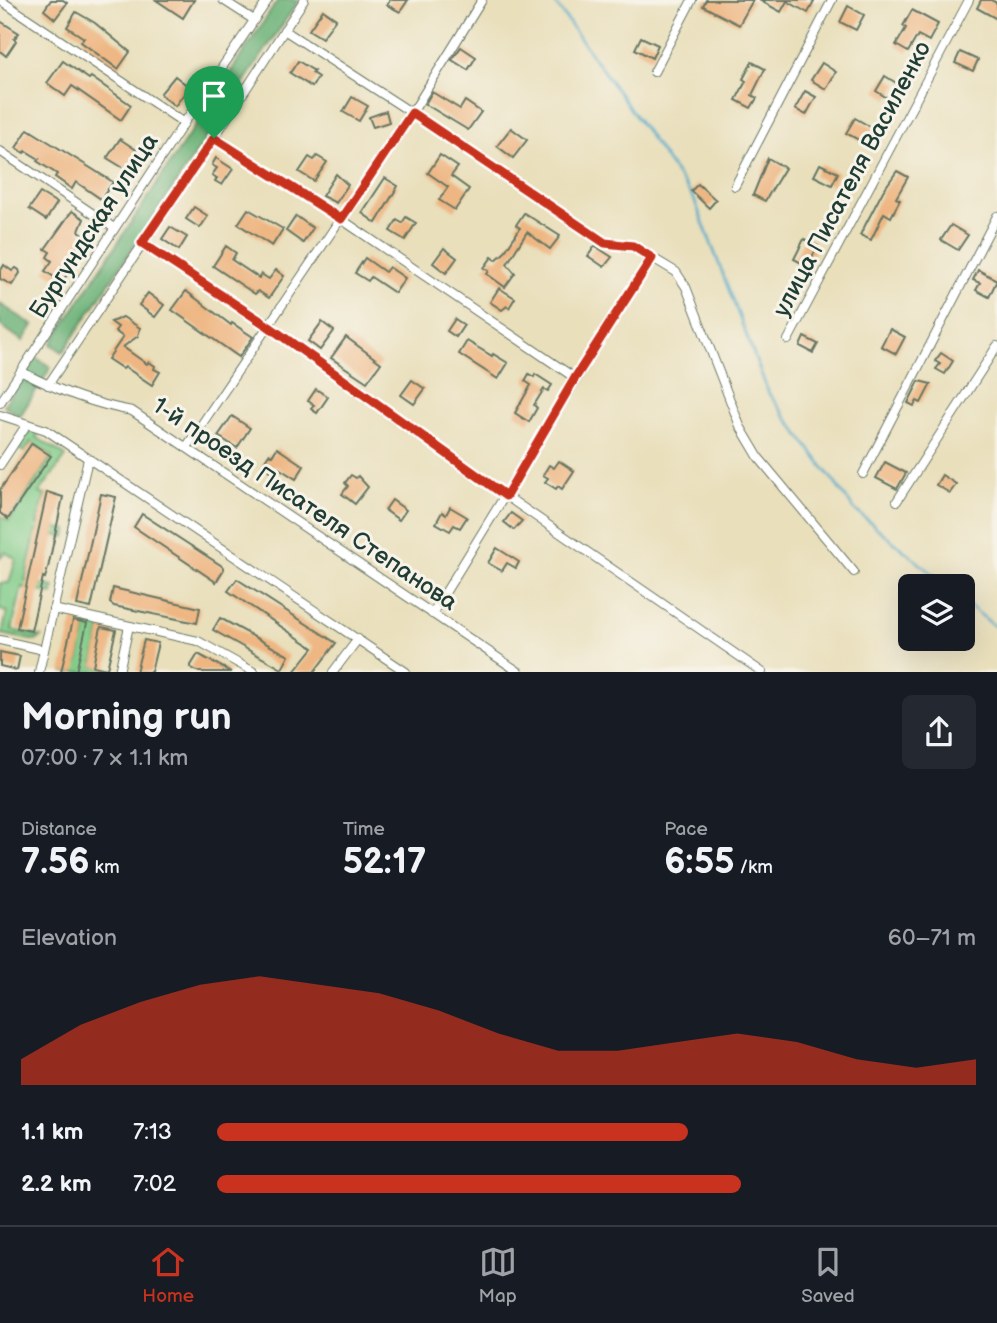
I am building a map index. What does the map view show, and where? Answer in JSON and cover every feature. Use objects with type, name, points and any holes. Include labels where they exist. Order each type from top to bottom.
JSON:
[{"type":"street","points":[[0,0],[184,123]]},
{"type":"street","points":[[223,0],[254,20]]},
{"type":"street","name":"Бургундская улица","points":[[0,403],[268,0]]},
{"type":"street","points":[[47,385],[304,0]]},
{"type":"street","points":[[187,446],[412,113],[482,0]]},
{"type":"street","points":[[654,72],[692,0]]},
{"type":"street","points":[[735,186],[832,0]]},
{"type":"street","name":"улица Писателя Василенко","points":[[788,340],[969,0]]},
{"type":"street","points":[[284,30],[605,243],[633,246],[676,272],[686,287],[740,426],[759,458],[854,572]]},
{"type":"street","points":[[214,138],[341,219],[575,378]]},
{"type":"street","points":[[0,151],[114,228]]},
{"type":"street","points":[[863,474],[997,216]]},
{"type":"street","points":[[142,243],[268,326],[506,496],[762,672]]},
{"type":"street","points":[[432,614],[506,496],[575,378],[652,258]]},
{"type":"street","points":[[897,500],[997,346]]},
{"type":"street","name":"1-й проезд Писателя Степанова","points":[[22,372],[47,385],[106,406],[132,411],[519,672]]},
{"type":"street","points":[[0,415],[46,430],[406,672]]},
{"type":"street","points":[[0,465],[27,424]]},
{"type":"street","points":[[39,672],[88,459]]},
{"type":"street","points":[[54,610],[198,641],[254,672]]},
{"type":"street","points":[[119,672],[129,626]]},
{"type":"street","points":[[333,672],[358,639]]},
{"type":"street","points":[[0,640],[44,650]]},
{"type":"green space","points":[[278,0],[299,0],[63,352],[51,344]]},
{"type":"green space","points":[[0,304],[33,325],[23,341],[0,325]]},
{"type":"green space","points":[[35,357],[51,367],[20,416],[4,405]]},
{"type":"green space","points":[[40,431],[36,437],[66,456],[39,493],[45,495],[37,524],[68,530],[66,537],[36,531],[25,581],[54,587],[53,594],[22,587],[12,630],[41,637],[36,641],[2,634],[7,612],[0,610],[0,583],[9,583],[16,559],[5,552],[0,558],[0,516],[9,521],[52,456],[31,442],[24,452],[17,448],[27,434]]},
{"type":"green space","points":[[87,623],[101,627],[93,666],[107,669],[107,672],[65,672],[78,663]]},
{"type":"building","points":[[51,0],[63,0],[67,3],[55,19],[44,10]]},
{"type":"building","points":[[156,0],[194,0],[183,18]]},
{"type":"building","points":[[390,0],[408,0],[400,12],[387,5]]},
{"type":"building","points":[[706,0],[753,0],[739,25],[703,6]]},
{"type":"building","points":[[759,0],[810,0],[814,2],[808,13],[787,1],[781,12]]},
{"type":"building","points":[[981,0],[997,3],[997,19],[977,8]]},
{"type":"building","points":[[848,6],[864,15],[856,30],[840,22]]},
{"type":"building","points":[[323,10],[336,19],[322,38],[309,30]]},
{"type":"building","points":[[912,10],[938,24],[929,41],[918,35],[908,52],[896,45]]},
{"type":"building","points":[[76,12],[95,23],[130,52],[118,69],[81,42],[84,38],[67,27]]},
{"type":"building","points":[[0,21],[19,33],[6,56],[0,51]]},
{"type":"building","points":[[641,37],[658,45],[652,58],[635,49]]},
{"type":"building","points":[[461,47],[476,57],[468,70],[452,60]]},
{"type":"building","points":[[960,52],[978,60],[973,71],[955,63]]},
{"type":"building","points":[[63,61],[131,105],[121,120],[72,86],[65,96],[47,83]]},
{"type":"building","points":[[298,61],[314,71],[312,73],[318,77],[312,87],[290,73]]},
{"type":"building","points":[[752,62],[765,69],[752,95],[757,98],[751,108],[736,100]]},
{"type":"building","points":[[822,63],[836,72],[826,89],[811,80]]},
{"type":"building","points":[[175,76],[189,87],[175,106],[160,94]]},
{"type":"building","points":[[885,76],[898,84],[889,99],[876,91]]},
{"type":"building","points":[[805,91],[816,97],[806,115],[795,109]]},
{"type":"building","points":[[432,92],[460,109],[465,101],[481,112],[468,130],[425,104]]},
{"type":"building","points":[[352,97],[368,106],[359,121],[343,112]]},
{"type":"building","points":[[386,111],[389,122],[373,127],[369,117]]},
{"type":"building","points":[[855,118],[874,129],[866,144],[846,133]]},
{"type":"building","points":[[511,128],[527,140],[513,158],[497,146]]},
{"type":"building","points":[[28,129],[113,182],[101,199],[76,182],[72,189],[55,177],[57,174],[37,161],[39,159],[16,148]]},
{"type":"building","points":[[120,139],[147,157],[135,175],[107,158]]},
{"type":"building","points":[[440,155],[458,167],[451,176],[469,189],[455,210],[439,200],[448,187],[428,173]]},
{"type":"building","points":[[317,156],[327,162],[314,181],[299,172],[309,157],[314,160]]},
{"type":"building","points":[[216,158],[233,169],[222,185],[215,181],[217,178],[212,175],[217,168],[212,165]]},
{"type":"building","points":[[768,158],[785,168],[765,201],[753,195]]},
{"type":"building","points":[[820,164],[838,173],[832,185],[814,176]]},
{"type":"building","points":[[897,171],[908,177],[896,198],[900,200],[891,217],[884,213],[871,240],[860,235],[883,191]]},
{"type":"building","points":[[336,174],[348,185],[336,203],[322,196]]},
{"type":"building","points":[[385,178],[398,186],[376,223],[362,213]]},
{"type":"building","points":[[698,184],[716,200],[709,208],[691,191]]},
{"type":"building","points":[[40,193],[57,203],[46,220],[29,209]]},
{"type":"building","points":[[194,207],[208,216],[200,228],[186,219]]},
{"type":"building","points":[[248,209],[283,229],[272,246],[238,224]]},
{"type":"building","points":[[72,211],[84,219],[79,231],[85,235],[69,258],[75,262],[62,282],[45,271],[52,261],[47,257],[50,252],[45,249]]},
{"type":"building","points":[[524,213],[560,236],[550,249],[527,232],[507,264],[515,273],[505,287],[487,274],[489,271],[484,268],[492,257],[496,260],[504,253],[520,228],[516,225]]},
{"type":"building","points":[[296,216],[313,228],[303,243],[286,231]]},
{"type":"building","points":[[406,217],[416,223],[405,240],[390,231],[397,220],[402,223]]},
{"type":"building","points":[[951,225],[968,235],[958,250],[941,240]]},
{"type":"building","points":[[170,227],[187,237],[179,250],[162,239]]},
{"type":"building","points":[[804,239],[818,246],[807,266],[794,259]]},
{"type":"building","points":[[226,246],[236,253],[232,260],[259,278],[261,274],[269,279],[276,270],[284,276],[269,298],[258,291],[255,294],[213,266]]},
{"type":"building","points":[[595,246],[612,257],[604,267],[588,256]]},
{"type":"building","points":[[444,248],[457,258],[446,273],[433,263]]},
{"type":"building","points":[[365,258],[385,272],[389,267],[405,278],[395,293],[371,277],[368,281],[355,273]]},
{"type":"building","points":[[4,265],[12,271],[16,268],[19,270],[20,273],[12,285],[0,279]]},
{"type":"building","points":[[978,270],[997,280],[989,297],[976,290],[980,283],[973,280]]},
{"type":"building","points":[[499,288],[515,298],[509,308],[507,306],[502,310],[490,302]]},
{"type":"building","points":[[186,291],[231,325],[232,323],[253,337],[239,357],[172,310]]},
{"type":"building","points":[[148,293],[164,305],[155,317],[139,305]]},
{"type":"building","points":[[123,317],[140,328],[138,336],[123,347],[147,364],[149,362],[155,366],[154,369],[160,372],[152,385],[108,359],[123,337],[115,331],[118,327],[111,322]]},
{"type":"building","points":[[455,319],[464,325],[456,337],[447,331]]},
{"type":"building","points":[[322,322],[334,331],[320,350],[308,341]]},
{"type":"building","points":[[890,329],[905,337],[896,354],[881,346]]},
{"type":"building","points":[[346,337],[381,363],[367,382],[331,358]]},
{"type":"building","points":[[804,337],[818,344],[813,353],[800,346]]},
{"type":"building","points":[[467,341],[508,363],[498,379],[459,354]]},
{"type":"building","points":[[941,353],[953,361],[945,374],[936,369],[940,364],[935,361]]},
{"type":"building","points":[[529,374],[534,377],[535,374],[552,385],[548,391],[544,389],[534,405],[537,408],[529,422],[515,413],[531,385],[525,381]]},
{"type":"building","points":[[412,380],[425,389],[414,404],[401,395]]},
{"type":"building","points":[[919,381],[931,384],[921,403],[917,401],[914,406],[908,403]]},
{"type":"building","points":[[316,389],[328,397],[317,413],[311,409],[314,405],[308,401]]},
{"type":"building","points":[[232,416],[250,428],[237,448],[218,436]]},
{"type":"building","points":[[32,443],[51,456],[8,519],[0,513],[0,490]]},
{"type":"building","points":[[277,448],[304,466],[296,479],[274,465],[270,471],[262,465]]},
{"type":"building","points":[[559,461],[574,471],[562,489],[558,486],[556,489],[545,482],[548,478],[543,475],[549,465],[554,468]]},
{"type":"building","points":[[885,462],[906,473],[897,489],[876,478]]},
{"type":"building","points":[[351,475],[356,478],[358,476],[368,487],[355,504],[342,494]]},
{"type":"building","points":[[942,475],[956,484],[950,493],[936,485]]},
{"type":"building","points":[[47,492],[63,497],[31,631],[17,628]]},
{"type":"building","points":[[101,494],[116,497],[91,608],[77,605]]},
{"type":"building","points":[[392,500],[406,510],[399,520],[385,510]]},
{"type":"building","points":[[450,507],[467,517],[460,528],[454,525],[450,531],[436,523],[442,512],[446,515]]},
{"type":"building","points":[[511,513],[522,521],[514,530],[504,522]]},
{"type":"building","points":[[142,514],[222,566],[224,569],[216,582],[134,527]]},
{"type":"building","points":[[497,548],[519,562],[516,568],[507,563],[502,571],[488,563]]},
{"type":"building","points":[[237,579],[336,643],[314,672],[294,672],[313,648],[228,591]]},
{"type":"building","points":[[113,588],[200,608],[197,623],[114,606],[110,603]]},
{"type":"building","points":[[220,618],[289,656],[282,669],[213,630]]},
{"type":"building","points":[[73,620],[87,623],[76,672],[61,672]]},
{"type":"building","points":[[101,627],[116,630],[107,669],[93,666]]},
{"type":"building","points":[[144,640],[158,643],[151,672],[136,672]]},
{"type":"building","points":[[0,652],[20,656],[17,670],[0,666]]},
{"type":"building","points":[[198,654],[231,672],[199,672],[190,667]]},
{"type":"waterway","points":[[553,0],[694,199],[769,394],[855,510],[932,574]]},
{"type":"waterway","points":[[975,610],[997,628]]},
{"type":"route","points":[[412,113],[605,243],[633,246],[652,258],[575,378],[506,496],[268,326],[142,243],[214,138],[341,219],[412,113]]}]
